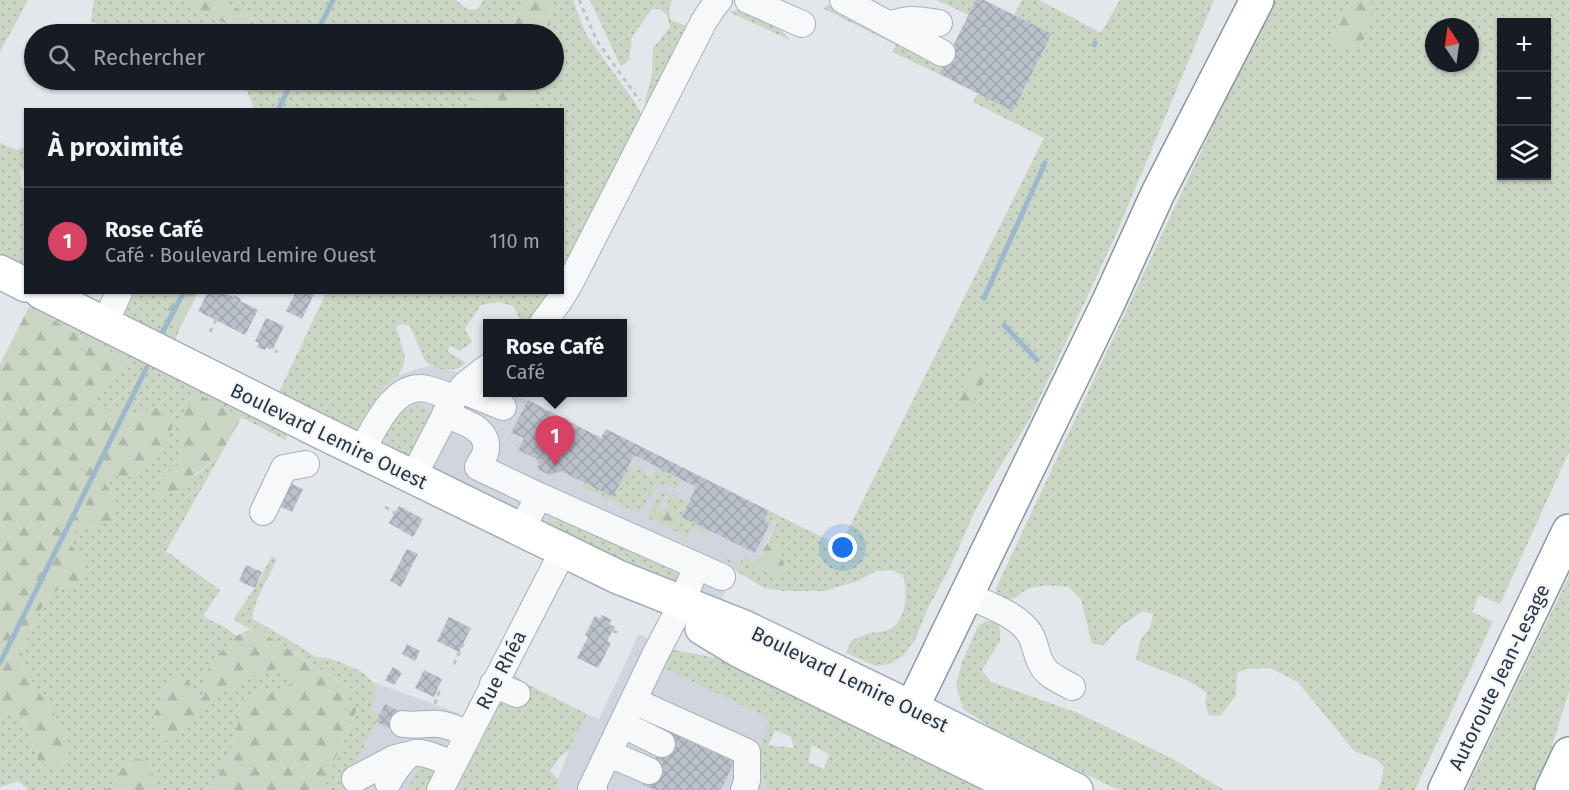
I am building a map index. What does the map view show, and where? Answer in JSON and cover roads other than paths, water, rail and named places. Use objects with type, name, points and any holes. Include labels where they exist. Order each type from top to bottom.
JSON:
[{"type":"main road","points":[[1158,193],[1233,0]]},
{"type":"main road","points":[[907,719],[1104,311],[1158,193],[1257,0]]},
{"type":"main road","points":[[0,272],[24,284]]},
{"type":"main road","name":"Boulevard Lemire Ouest","points":[[45,294],[680,608],[740,651],[1076,790]]},
{"type":"main road","name":"Autoroute Jean-Lesage","points":[[1445,790],[1569,531]]},
{"type":"main road","name":"Boulevard Lemire Ouest","points":[[680,608],[744,627],[907,719],[1022,790]]},
{"type":"main road","points":[[1552,790],[1569,754]]},
{"type":"street","points":[[564,293],[704,21],[719,0]]},
{"type":"street","points":[[748,0],[802,24]]},
{"type":"street","points":[[843,0],[942,53]]},
{"type":"street","points":[[889,25],[912,19],[939,23]]},
{"type":"street","points":[[105,324],[117,294]]},
{"type":"street","points":[[546,319],[563,294]]},
{"type":"street","points":[[413,477],[453,401],[466,384],[483,371]]},
{"type":"street","points":[[361,452],[390,403],[400,394],[412,390],[427,388],[453,401],[503,407]]},
{"type":"street","points":[[453,401],[471,426],[480,431],[483,436],[486,451],[478,466],[539,496],[722,577]]},
{"type":"street","points":[[263,512],[284,468],[300,475],[322,432]]},
{"type":"street","points":[[521,530],[539,496]]},
{"type":"street","name":"Rue Rhéa","points":[[440,790],[563,550]]},
{"type":"street","points":[[590,790],[680,608],[697,566]]},
{"type":"street","points":[[967,595],[1017,621],[1030,633],[1041,665],[1046,671],[1072,687]]},
{"type":"street","points":[[493,684],[518,694]]},
{"type":"street","points":[[634,701],[747,752],[747,781],[744,790]]},
{"type":"street","points":[[403,724],[415,726],[435,723],[468,734]]},
{"type":"street","points":[[622,724],[662,744]]},
{"type":"street","points":[[355,778],[395,758],[412,753],[423,752],[453,764]]},
{"type":"street","points":[[388,782],[400,762],[412,753]]},
{"type":"street","points":[[608,753],[650,771]]},
{"type":"waterway","points":[[321,24],[333,0]]},
{"type":"waterway","points":[[279,108],[288,90]]},
{"type":"waterway","points":[[984,298],[1045,163]]},
{"type":"waterway","points":[[162,333],[183,294]]},
{"type":"waterway","points":[[1004,325],[1037,360]]},
{"type":"waterway","points":[[0,663],[147,367]]},
{"type":"place","name":"Rose Café","points":[[555,466]]}]
